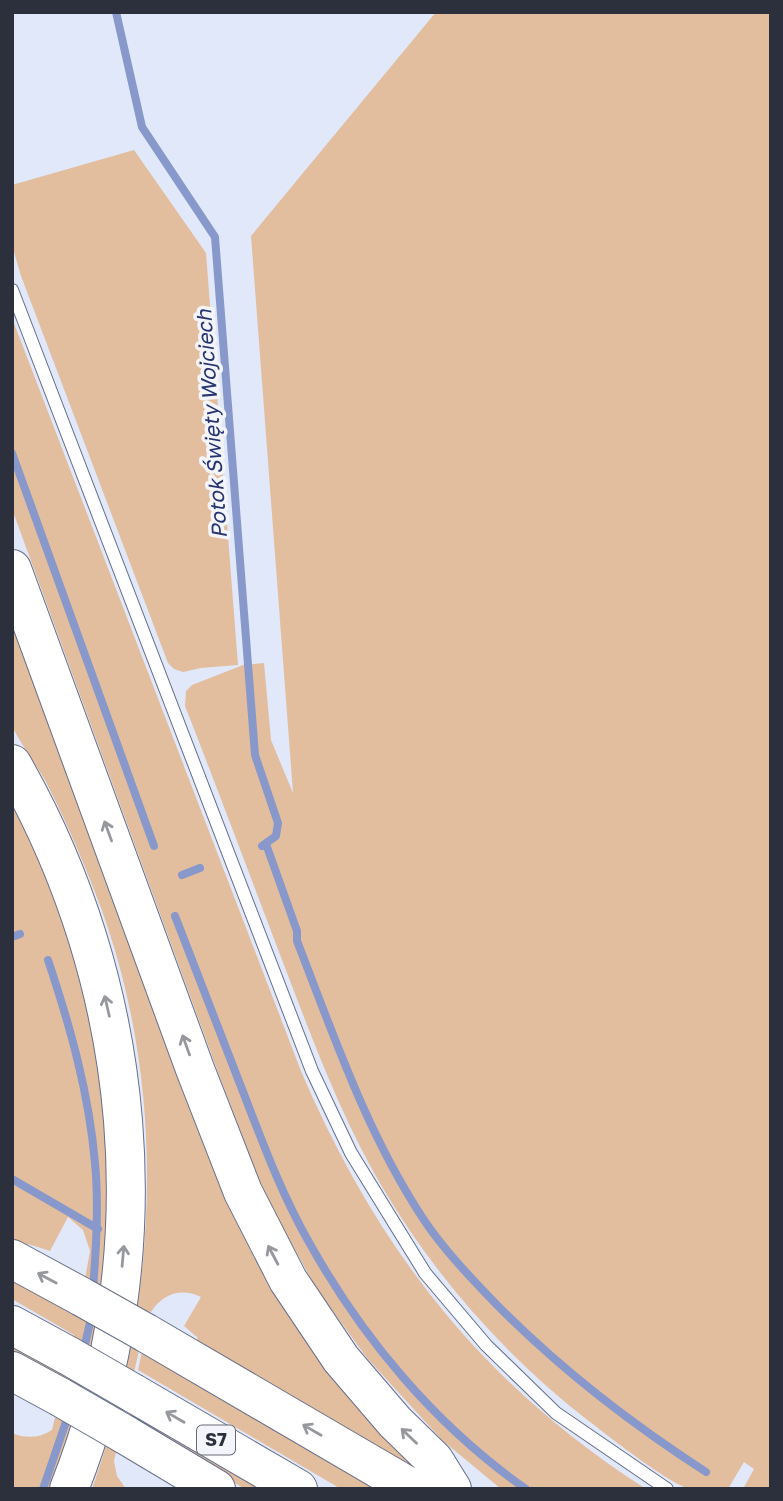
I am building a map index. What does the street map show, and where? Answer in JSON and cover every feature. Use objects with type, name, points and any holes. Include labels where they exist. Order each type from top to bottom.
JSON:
[{"type":"highway","points":[[12,569],[212,1116],[258,1226],[288,1280],[334,1350],[395,1422],[434,1460],[452,1489]]},
{"type":"highway","points":[[12,764],[54,846],[85,927],[107,1007],[124,1114],[126,1220],[120,1290],[101,1392],[69,1489]]},
{"type":"highway","points":[[12,1259],[146,1333],[413,1489]]},
{"type":"highway","name":"S7","points":[[12,1325],[298,1489]]},
{"type":"highway","name":"S7","points":[[12,1371],[216,1489]]},
{"type":"lane","points":[[12,290],[312,1071],[351,1153],[425,1273],[486,1345],[556,1413],[667,1489]]},
{"type":"shaded area","points":[[436,12],[771,12],[771,1489],[743,1489],[754,1469],[744,1462],[728,1489],[691,1489],[670,1480],[559,1397],[474,1314],[425,1252],[367,1160],[330,1081],[185,706],[186,691],[192,685],[243,665],[264,663],[271,740],[293,793],[251,236]]},
{"type":"shaded area","points":[[134,150],[206,253],[238,665],[183,672],[168,663],[21,276],[12,245],[12,185]]},
{"type":"shaded area","points":[[12,318],[301,1071],[331,1136],[364,1197],[400,1254],[440,1307],[485,1358],[587,1448],[646,1489],[501,1489],[442,1440],[367,1358],[318,1291],[278,1220],[259,1179],[219,1075],[12,509]]},
{"type":"shaded area","points":[[12,612],[216,1166],[424,1473],[194,1345],[198,1338],[184,1326],[201,1297],[179,1293],[166,1297],[151,1312],[148,1311],[114,1461],[117,1476],[126,1489],[92,1489],[114,1418],[131,1346],[142,1273],[147,1199],[145,1125],[138,1052],[123,979],[101,908],[54,797],[13,728]]},
{"type":"shaded area","points":[[12,796],[26,822],[84,973],[112,1165],[100,1323],[54,1489],[12,1489],[12,1433],[33,1437],[52,1430],[63,1384],[12,1355],[12,1341],[66,1370],[74,1335],[12,1299],[12,1268],[80,1306],[90,1251],[83,1230],[68,1217],[50,1251],[28,1244],[25,1250],[12,1243]]},
{"type":"shaded area","points":[[144,1342],[396,1489],[341,1489],[138,1370]]},
{"type":"shaded area","points":[[130,1407],[270,1489],[245,1489],[127,1420]]},
{"type":"waterway","name":"Potok Święty Wojciech","points":[[116,12],[142,127],[215,237],[255,755],[278,823],[276,836],[262,846]]},
{"type":"waterway","points":[[12,453],[154,846]]},
{"type":"waterway","points":[[266,844],[297,931],[297,941],[353,1084],[385,1153],[424,1220],[477,1284],[545,1351],[623,1414],[706,1472]]},
{"type":"waterway","name":"Potok Święty Wojciech","points":[[182,875],[200,868]]},
{"type":"waterway","points":[[175,916],[272,1166],[290,1206],[331,1279],[378,1347],[432,1409],[462,1438],[526,1489]]},
{"type":"waterway","name":"Potok Święty Wojciech","points":[[12,937],[20,934]]},
{"type":"waterway","points":[[48,960],[78,1060],[92,1137],[97,1211],[93,1291]]},
{"type":"waterway","points":[[12,1179],[98,1229]]},
{"type":"waterway","points":[[83,1353],[92,1314]]},
{"type":"waterway","points":[[43,1489],[69,1413]]}]
